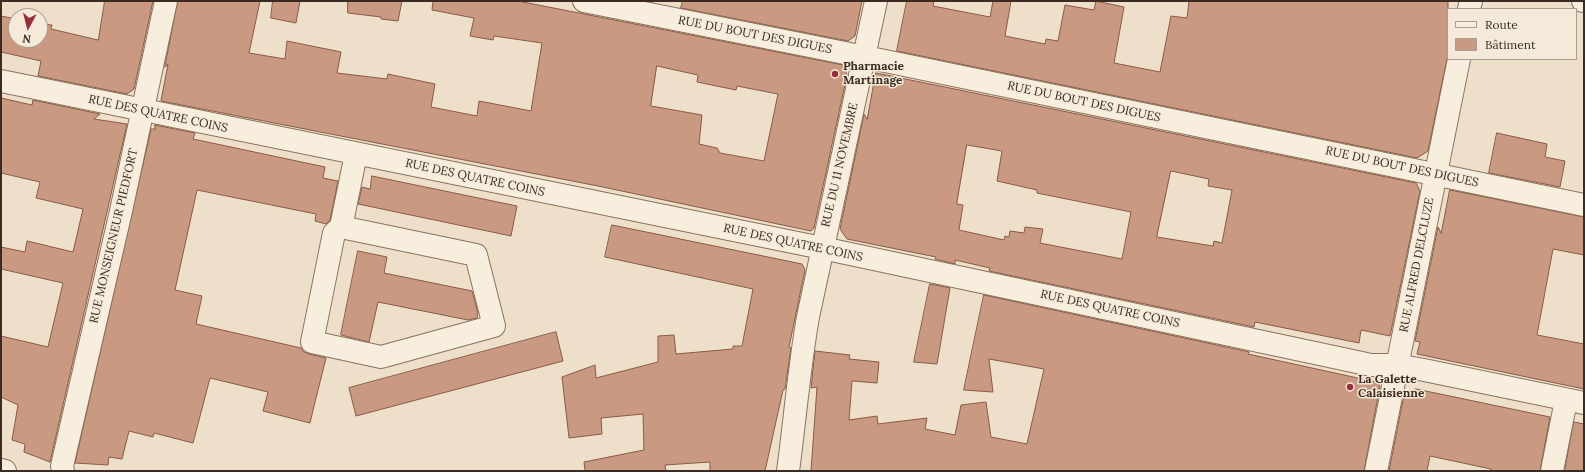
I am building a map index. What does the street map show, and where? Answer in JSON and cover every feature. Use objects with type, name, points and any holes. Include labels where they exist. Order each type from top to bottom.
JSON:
[{"type":"street","name":"RUE MONSEIGNEUR PIEDFORT","points":[[63,471],[62,466],[121,211],[166,1]]},
{"type":"street","name":"RUE DU BOUT DES DIGUES","points":[[584,1],[1584,205]]},
{"type":"street","name":"RUE DU 11 NOVEMBRE","points":[[788,471],[795,424],[803,346],[822,248],[876,1]]},
{"type":"street","name":"RUE ALFRED DELCLUZE","points":[[1376,471],[1459,60]]},
{"type":"street","name":"RUE DES QUATRE COINS","points":[[1,81],[142,111],[822,248],[1371,365],[1398,365],[1575,402]]},
{"type":"street","points":[[341,227],[476,255],[494,326],[381,357],[312,342],[334,233],[341,227],[356,154]]},
{"type":"street","points":[[1552,471],[1575,402]]},
{"type":"street","points":[[1,470],[5,471]]},
{"type":"building","points":[[105,1],[153,1],[134,89],[127,94],[38,76],[41,61],[1,52],[1,16],[8,17],[8,48],[48,48],[48,25],[52,25],[51,29],[98,40]]},
{"type":"building","points":[[178,1],[260,1],[249,53],[285,59],[287,41],[341,52],[337,73],[387,79],[388,74],[435,84],[431,107],[477,116],[479,101],[531,111],[542,43],[494,36],[493,40],[470,36],[474,18],[432,10],[433,1],[518,1],[843,65],[847,75],[814,228],[811,231],[598,186],[161,101],[168,64],[165,67]],"holes":[[[657,66],[698,75],[697,82],[736,90],[737,86],[778,94],[764,161],[720,153],[717,148],[699,144],[702,115],[651,106]]]},
{"type":"building","points":[[273,1],[300,1],[296,23],[271,18]]},
{"type":"building","points":[[348,1],[402,1],[398,21],[381,19],[381,17],[348,13]]},
{"type":"building","points":[[683,1],[862,1],[855,36],[848,41],[681,8]]},
{"type":"building","points":[[907,1],[934,1],[933,6],[990,17],[993,1],[1011,1],[1005,36],[1045,44],[1046,39],[1058,41],[1065,5],[1094,10],[1096,1],[1124,7],[1114,63],[1160,72],[1171,16],[1187,18],[1189,1],[1448,1],[1447,59],[1428,151],[1417,158],[897,51]]},
{"type":"building","points":[[876,73],[1416,183],[1420,191],[1390,336],[1361,330],[1359,343],[1255,322],[1254,327],[989,271],[990,268],[955,260],[955,264],[935,259],[936,257],[847,239],[840,229],[864,114],[867,119]],"holes":[[[967,145],[1002,151],[997,181],[1037,190],[1037,193],[1131,212],[1122,259],[1040,243],[1043,229],[1025,227],[1024,233],[1010,231],[1009,237],[1005,236],[1004,240],[959,230],[963,205],[957,204]],[[1171,171],[1209,179],[1208,186],[1232,190],[1222,243],[1214,241],[1213,246],[1157,237]]]},
{"type":"building","points":[[1,98],[32,105],[33,100],[100,114],[94,119],[127,124],[50,462],[24,452],[25,444],[12,440],[18,405],[1,397],[1,336],[48,347],[63,283],[1,269],[1,247],[25,252],[27,241],[73,252],[83,209],[36,198],[40,182],[1,173]]},
{"type":"building","points":[[155,125],[195,133],[193,139],[325,167],[323,178],[338,181],[330,220],[326,224],[315,221],[316,214],[197,190],[175,290],[202,296],[196,324],[301,348],[304,352],[309,354],[326,358],[310,423],[263,411],[268,392],[210,378],[193,443],[154,433],[153,437],[129,431],[122,459],[109,457],[108,465],[75,463],[151,129],[155,129]]},
{"type":"building","points":[[1497,133],[1547,144],[1545,157],[1565,161],[1560,187],[1489,173]]},
{"type":"building","points":[[372,176],[517,206],[511,236],[358,204],[362,187],[370,189]]},
{"type":"building","points":[[1450,190],[1584,217],[1584,255],[1553,249],[1537,335],[1584,344],[1584,389],[1417,354],[1420,342],[1415,341],[1438,227],[1441,233]]},
{"type":"building","points":[[612,225],[802,264],[805,270],[789,347],[791,348],[785,389],[783,390],[765,471],[710,471],[710,462],[665,465],[666,471],[585,471],[584,462],[644,450],[643,414],[601,418],[602,434],[569,438],[562,377],[595,365],[596,378],[658,362],[658,336],[674,335],[676,354],[733,349],[733,346],[742,346],[753,289],[605,257]]},
{"type":"building","points":[[358,251],[387,257],[384,273],[472,291],[478,313],[477,318],[468,320],[378,302],[369,342],[341,335]]},
{"type":"building","points":[[930,284],[950,288],[937,364],[914,362]]},
{"type":"building","points":[[984,295],[1249,352],[1248,354],[1376,382],[1380,386],[1364,471],[811,471],[817,387],[811,388],[815,351],[850,355],[849,359],[879,362],[877,383],[852,381],[849,420],[877,416],[878,424],[927,418],[925,429],[955,435],[961,405],[986,402],[991,437],[1027,444],[1044,369],[989,359],[993,392],[964,390]]},
{"type":"building","points":[[556,332],[563,361],[356,416],[349,388]]},
{"type":"building","points":[[1416,389],[1550,417],[1540,471],[1490,471],[1491,469],[1430,456],[1427,471],[1389,471],[1403,400]]},
{"type":"building","points":[[1574,422],[1584,424],[1584,471],[1565,471]]},
{"type":"place","name":"Pharmacie Martinage","points":[[835,74]]},
{"type":"place","name":"La Galette Calaisienne","points":[[1350,387]]}]
